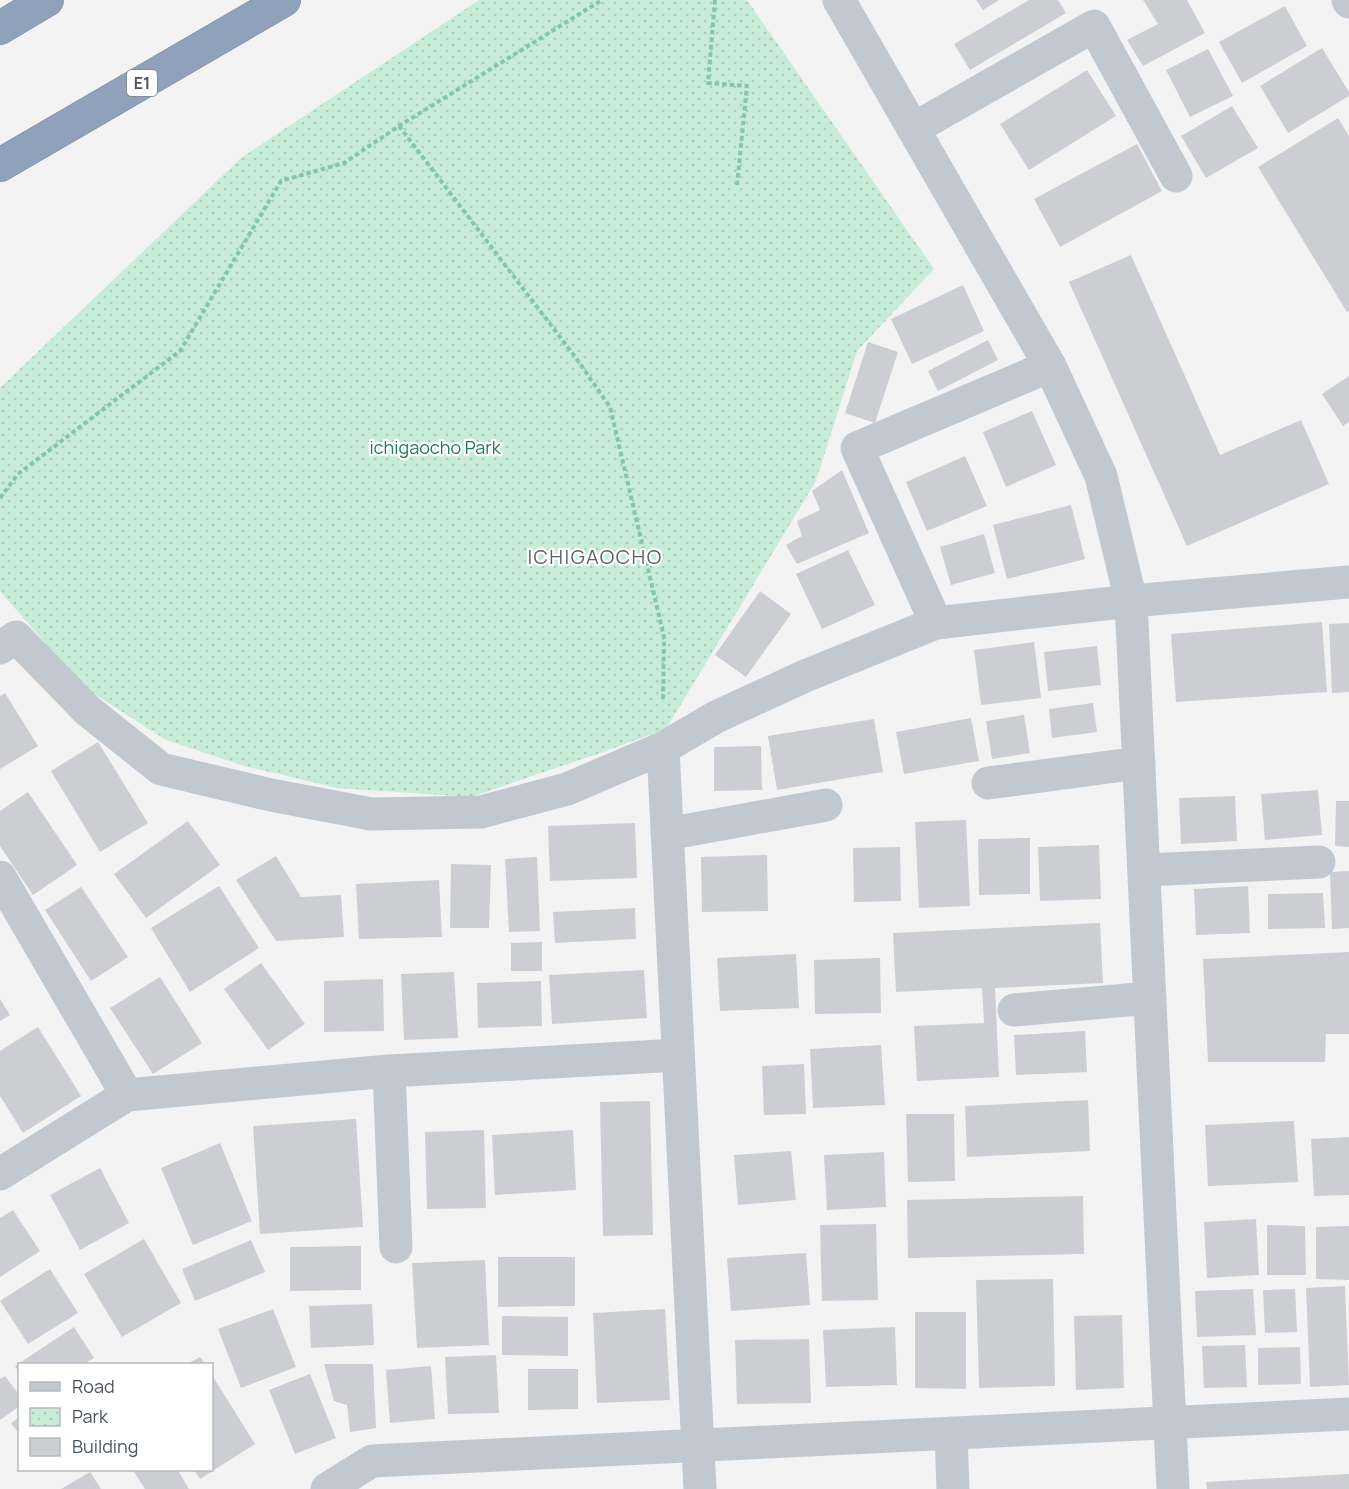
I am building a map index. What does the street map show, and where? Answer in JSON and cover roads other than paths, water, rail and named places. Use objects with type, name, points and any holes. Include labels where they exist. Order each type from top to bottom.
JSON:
[{"type":"highway","points":[[0,28],[47,0]]},
{"type":"highway","name":"E1","points":[[0,165],[284,0]]},
{"type":"street","points":[[839,0],[1050,366],[1101,476],[1131,601],[1173,1489]]},
{"type":"street","points":[[913,129],[1094,26],[1176,176]]},
{"type":"street","points":[[936,623],[857,448],[1050,366]]},
{"type":"street","points":[[0,648],[16,637],[87,710],[161,769],[271,795],[371,814],[482,812],[567,789],[663,748],[716,717],[805,676],[936,623],[1131,601],[1349,582]]},
{"type":"street","points":[[663,748],[700,1489]]},
{"type":"street","points":[[988,783],[1139,763]]},
{"type":"street","points":[[667,834],[826,805]]},
{"type":"street","points":[[1144,870],[1319,862]]},
{"type":"street","points":[[0,877],[127,1095]]},
{"type":"street","points":[[1014,1010],[1150,998]]},
{"type":"street","points":[[0,1174],[127,1095],[389,1071],[678,1054]]},
{"type":"street","points":[[389,1071],[396,1247]]},
{"type":"street","points":[[327,1489],[373,1475],[698,1444],[1349,1414]]},
{"type":"street","points":[[951,1433],[953,1489]]},
{"type":"district","name":"ICHIGAOCHO","points":[[595,556]]},
{"type":"park label","name":"ichigaocho Park","points":[[435,447]]}]
